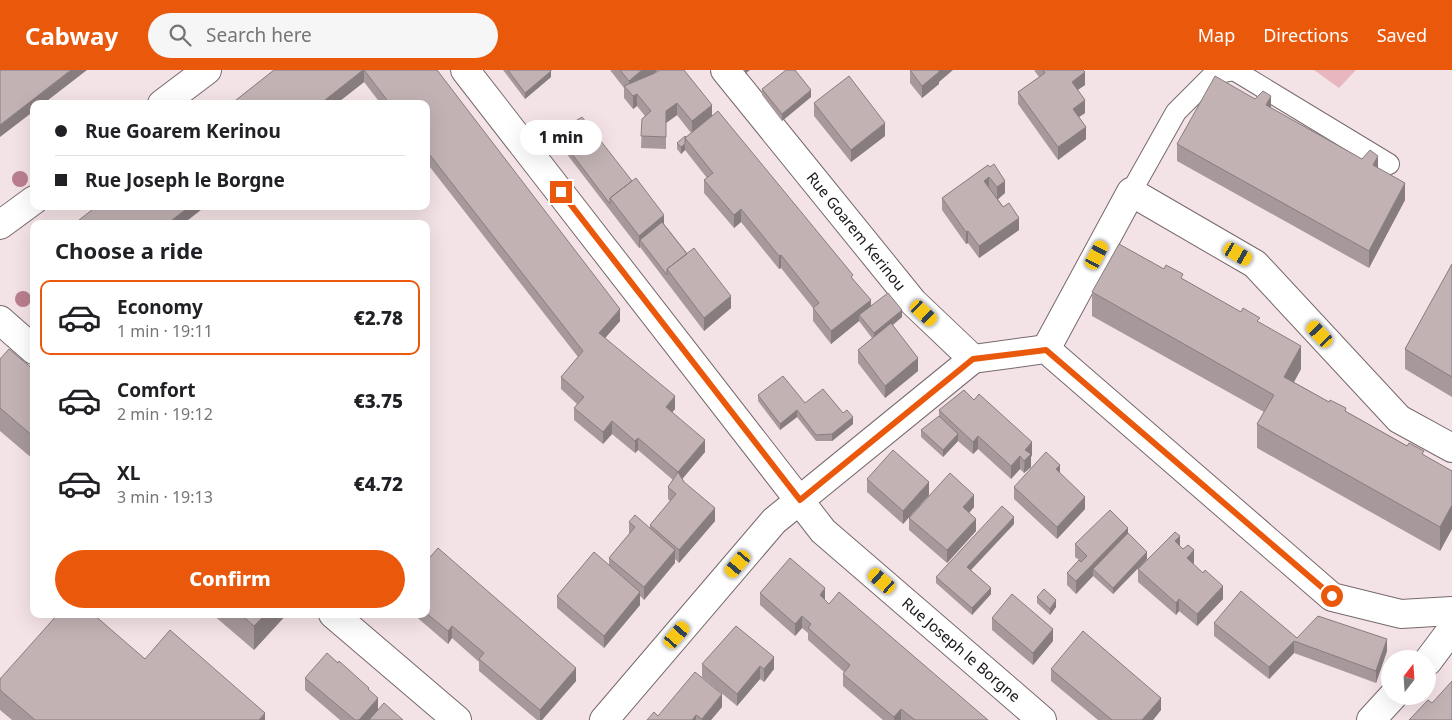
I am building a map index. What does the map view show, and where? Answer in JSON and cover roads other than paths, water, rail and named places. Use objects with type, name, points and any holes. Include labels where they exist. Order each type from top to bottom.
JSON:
[{"type":"street","points":[[167,100],[207,70]]},
{"type":"street","name":"Rue Joseph le Borgne","points":[[466,70],[823,531],[1042,720]]},
{"type":"street","name":"Rue Goarem Kerinou","points":[[725,70],[913,302],[973,359]]},
{"type":"street","points":[[1046,350],[1130,192],[1255,264],[1399,419],[1452,448]]},
{"type":"street","points":[[0,225],[30,203]]},
{"type":"street","points":[[0,320],[30,346]]},
{"type":"street","points":[[604,720],[774,521],[973,359],[1046,350],[1332,596],[1400,614],[1452,611]]},
{"type":"street","points":[[338,618],[457,720]]},
{"type":"street","points":[[1436,650],[1452,628]]},
{"type":"street","points":[[1371,720],[1385,705]]},
{"type":"lane","points":[[1130,192],[1176,112],[1214,74],[1234,70],[1389,164]]}]
